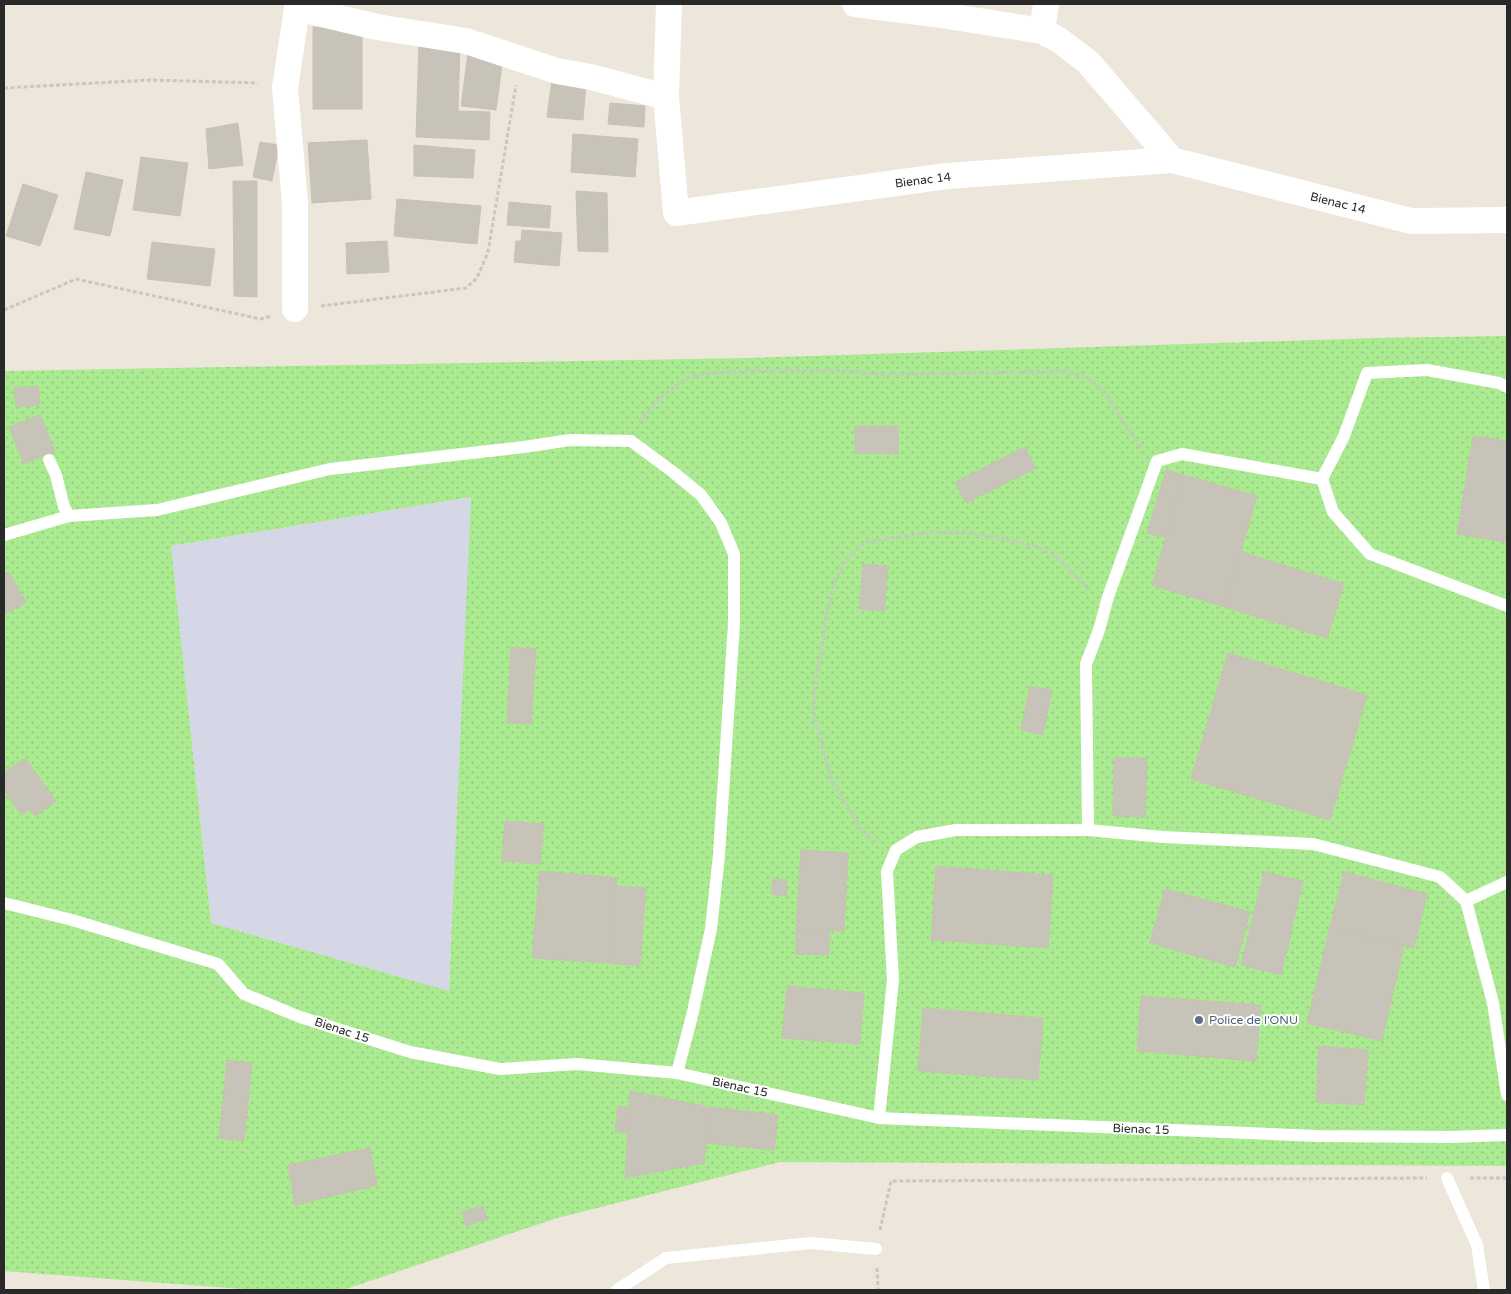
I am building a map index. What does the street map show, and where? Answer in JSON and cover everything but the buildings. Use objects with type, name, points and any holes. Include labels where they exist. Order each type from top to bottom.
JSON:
[{"type":"street","points":[[295,309],[295,203],[285,88],[297,6],[377,27],[466,41],[557,71],[591,77],[666,97],[670,4]]},
{"type":"street","points":[[855,4],[935,14],[1042,31],[1088,62],[1172,160]]},
{"type":"street","points":[[1042,31],[1046,4]]},
{"type":"street","name":"Bienac 14","points":[[666,97],[676,213],[947,176],[1172,160],[1410,221],[1507,220]]},
{"type":"lane","points":[[1507,387],[1498,383],[1427,370],[1367,373],[1344,436],[1322,479],[1333,512],[1370,554],[1507,606]]},
{"type":"lane","points":[[4,535],[69,516],[156,510],[330,469],[570,440],[631,441],[701,495],[722,523],[734,554],[734,623],[718,864],[710,929],[692,1016],[677,1073]]},
{"type":"lane","points":[[1088,830],[1086,664],[1157,461],[1182,454],[1322,479]]},
{"type":"lane","points":[[48,460],[60,488],[64,507],[69,516]]},
{"type":"lane","points":[[879,1118],[893,980],[887,870],[896,850],[917,838],[956,830],[1088,830],[1163,838],[1313,844],[1440,877],[1466,901],[1493,1003],[1507,1095]]},
{"type":"lane","points":[[1466,901],[1507,882]]},
{"type":"lane","name":"Bienac 15","points":[[4,903],[72,920],[218,964],[244,994],[300,1017],[410,1052],[500,1069],[577,1064],[677,1073],[879,1118],[1318,1136],[1450,1137],[1507,1135]]},
{"type":"lane","points":[[1447,1178],[1477,1245],[1484,1290]]},
{"type":"lane","points":[[617,1290],[666,1258],[811,1243],[876,1249]]},
{"type":"path","points":[[4,88],[150,80],[255,82],[285,88]]},
{"type":"path","points":[[631,441],[636,426],[658,400],[685,379],[710,373],[849,371],[888,375],[1065,371],[1088,378],[1107,394],[1132,436],[1157,461]]},
{"type":"path","points":[[887,870],[878,845],[860,828],[831,779],[815,719],[816,680],[825,621],[835,581],[847,559],[865,542],[928,533],[963,532],[1035,546],[1056,557],[1090,590],[1108,597]]},
{"type":"path","points":[[878,1290],[876,1249],[890,1181],[1507,1178]]},
{"type":"shaded area","points":[[472,497],[449,991],[211,923],[171,546]]},
{"type":"green space","points":[[1507,336],[1507,1166],[780,1162],[557,1218],[343,1290],[257,1290],[4,1271],[4,371],[749,358],[1378,338]],"holes":[[[471,497],[449,991],[211,923],[171,546]]]},
{"type":"place","name":"Police de l'ONU","points":[[1199,1020]]}]
